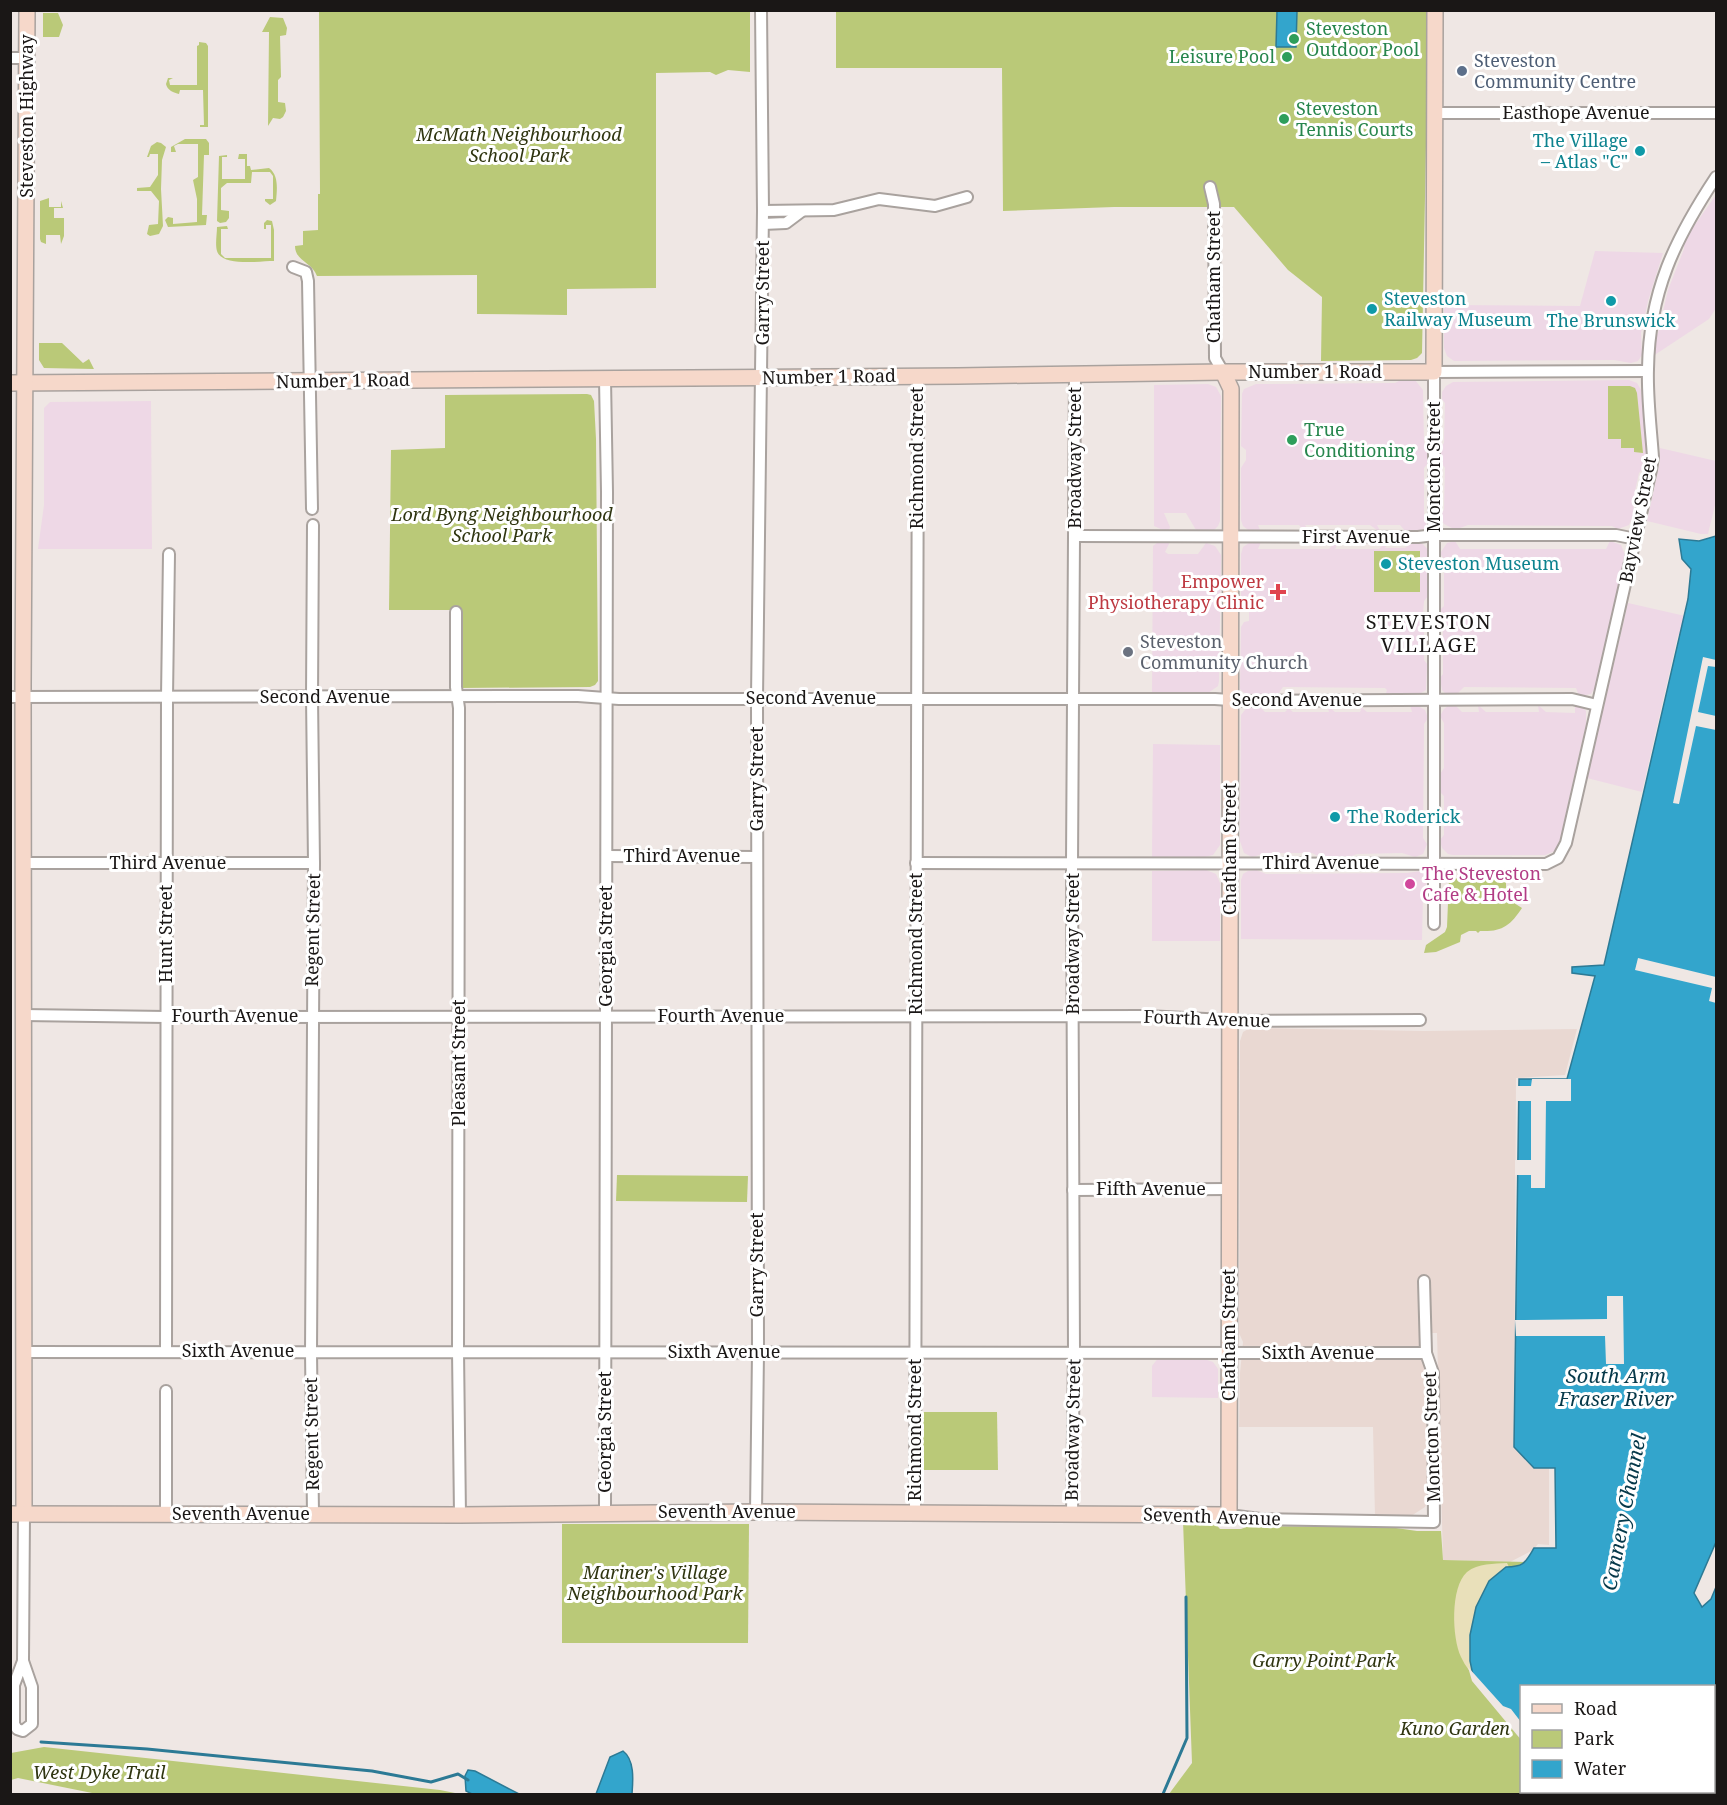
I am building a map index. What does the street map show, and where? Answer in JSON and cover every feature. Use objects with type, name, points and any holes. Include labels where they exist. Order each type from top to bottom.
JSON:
[{"type":"street","name":"Steveston Highway","points":[[23,1661],[14,1685],[14,1724],[17,1729],[23,1731],[32,1724],[32,1687],[23,1661],[17,1514],[22,1352],[23,863],[17,697],[17,383],[27,10]]},
{"type":"street","name":"Garry Street","points":[[756,1512],[758,698],[763,378],[761,10]]},
{"type":"street","name":"Moncton Street","points":[[1434,924],[1435,10]]},
{"type":"street","points":[[10,58],[27,58]]},
{"type":"street","name":"Easthope Avenue","points":[[1435,113],[1716,113]]},
{"type":"street","name":"Bayview Street","points":[[1546,864],[1554,862],[1563,850],[1653,457],[1647,371],[1650,333],[1665,270],[1681,232],[1716,177]]},
{"type":"street","name":"Chatham Street","points":[[1210,188],[1214,204],[1215,358],[1231,389],[1229,1515]]},
{"type":"street","points":[[763,211],[834,210],[879,199],[935,206],[967,197]]},
{"type":"street","points":[[763,224],[786,223],[802,211]]},
{"type":"street","points":[[293,267],[306,273],[308,281],[312,509]]},
{"type":"street","name":"Number 1 Road","points":[[17,383],[763,378],[1223,372],[1647,371]]},
{"type":"street","name":"Broadway Street","points":[[1072,1513],[1075,375]]},
{"type":"street","name":"Richmond Street","points":[[915,1512],[918,376]]},
{"type":"street","name":"Georgia Street","points":[[605,379],[608,492],[605,1512]]},
{"type":"street","name":"Regent Street","points":[[313,525],[314,863],[311,1352],[313,1514]]},
{"type":"street","name":"First Avenue","points":[[1075,536],[1418,537],[1616,534],[1636,539]]},
{"type":"street","name":"Hunt Street","points":[[166,1351],[166,863],[170,554]]},
{"type":"street","name":"Pleasant Street","points":[[456,612],[460,1515]]},
{"type":"street","name":"Second Avenue","points":[[17,697],[1572,699],[1597,705]]},
{"type":"street","name":"Third Avenue","points":[[607,856],[758,857]]},
{"type":"street","name":"Third Avenue","points":[[23,863],[314,863]]},
{"type":"street","name":"Third Avenue","points":[[916,863],[1546,864]]},
{"type":"street","name":"Fourth Avenue","points":[[23,1015],[166,1017],[1146,1016],[1229,1020],[1420,1020]]},
{"type":"street","name":"Fifth Avenue","points":[[1073,1190],[1229,1189]]},
{"type":"street","name":"Moncton Street","points":[[1424,1281],[1426,1353],[1433,1373],[1432,1522]]},
{"type":"street","name":"Sixth Avenue","points":[[22,1352],[1426,1353]]},
{"type":"street","points":[[166,1391],[166,1514]]},
{"type":"street","name":"Seventh Avenue","points":[[17,1514],[460,1515],[605,1512],[915,1512],[1229,1515],[1260,1520],[1432,1522]]},
{"type":"shaded area","points":[[1716,195],[1716,308],[1709,319],[1653,356],[1654,339],[1658,333],[1668,290],[1684,249],[1684,241]]},
{"type":"shaded area","points":[[1595,251],[1663,253],[1648,301],[1641,333],[1642,355],[1638,361],[1631,363],[1614,360],[1454,361],[1447,356],[1444,348],[1444,305],[1580,306]]},
{"type":"shaded area","points":[[1403,379],[1415,380],[1423,390],[1424,443],[1428,447],[1428,463],[1424,468],[1424,515],[1428,518],[1425,528],[1415,533],[1407,533],[1400,525],[1377,525],[1381,533],[1370,525],[1305,525],[1309,531],[1306,533],[1299,525],[1258,525],[1261,532],[1252,533],[1243,526],[1241,468],[1246,460],[1246,450],[1241,446],[1244,389],[1256,384],[1395,383]]},
{"type":"shaded area","points":[[1629,380],[1637,383],[1641,390],[1647,459],[1639,473],[1633,500],[1634,513],[1629,525],[1618,529],[1612,526],[1468,525],[1452,528],[1444,524],[1441,513],[1444,510],[1445,468],[1441,462],[1441,446],[1444,443],[1445,403],[1442,399],[1442,392],[1446,386],[1453,382]]},
{"type":"shaded area","points":[[1208,384],[1216,387],[1221,396],[1220,521],[1213,531],[1196,530],[1186,513],[1164,513],[1170,527],[1169,530],[1163,530],[1154,526],[1154,385]]},
{"type":"shaded area","points":[[151,401],[152,549],[38,549],[44,505],[44,408],[50,402]]},
{"type":"shaded area","points":[[1660,448],[1716,461],[1716,501],[1708,534],[1647,521],[1660,463]]},
{"type":"shaded area","points":[[1252,541],[1261,542],[1258,549],[1329,549],[1336,541],[1339,542],[1335,549],[1379,549],[1387,541],[1385,548],[1405,548],[1414,541],[1421,542],[1428,550],[1428,596],[1424,601],[1423,613],[1419,614],[1419,621],[1424,624],[1426,690],[1416,696],[1385,696],[1387,690],[1385,688],[1283,687],[1276,697],[1253,697],[1243,692],[1240,689],[1241,627],[1244,622],[1249,621],[1249,612],[1241,606],[1241,554],[1243,547]]},
{"type":"shaded area","points":[[1455,541],[1460,549],[1606,549],[1610,541],[1621,545],[1625,555],[1596,686],[1591,694],[1579,696],[1576,688],[1464,687],[1455,696],[1446,694],[1442,690],[1440,678],[1443,674],[1443,631],[1440,627],[1440,610],[1444,606],[1444,559],[1441,552],[1447,543]]},
{"type":"shaded area","points":[[1168,542],[1165,552],[1168,554],[1198,554],[1206,543],[1215,546],[1221,555],[1219,681],[1218,686],[1208,693],[1152,692],[1153,546],[1157,543]]},
{"type":"shaded area","points":[[1628,603],[1716,623],[1716,642],[1678,635],[1642,792],[1587,778]]},
{"type":"shaded area","points":[[1415,704],[1425,710],[1428,718],[1424,724],[1423,838],[1427,844],[1423,854],[1415,857],[1402,853],[1320,857],[1312,853],[1267,853],[1252,857],[1244,853],[1240,841],[1241,715],[1248,706],[1258,705],[1265,712],[1285,712],[1287,710],[1283,706],[1285,705],[1293,712],[1329,712],[1327,705],[1335,712],[1360,712],[1359,705],[1367,712],[1412,712],[1410,705]]},
{"type":"shaded area","points":[[1450,704],[1455,705],[1462,712],[1479,712],[1478,705],[1486,712],[1539,712],[1538,705],[1546,712],[1575,713],[1575,705],[1581,706],[1586,711],[1586,724],[1559,844],[1555,851],[1545,855],[1453,855],[1448,854],[1442,848],[1440,840],[1444,835],[1444,796],[1440,792],[1440,774],[1444,768],[1444,723],[1440,716]]},
{"type":"shaded area","points":[[1153,744],[1220,745],[1220,845],[1213,855],[1152,857]]},
{"type":"shaded area","points":[[1206,870],[1216,874],[1220,883],[1220,941],[1152,941],[1152,871]]},
{"type":"shaded area","points":[[1256,870],[1266,874],[1421,871],[1425,874],[1427,882],[1423,895],[1422,940],[1241,939],[1241,880],[1243,874]]},
{"type":"shaded area","points":[[1250,1028],[1424,1031],[1577,1029],[1565,1075],[1516,1078],[1514,1447],[1534,1468],[1549,1468],[1549,1545],[1538,1544],[1533,1550],[1510,1562],[1443,1560],[1437,1333],[1419,1333],[1428,1385],[1427,1503],[1425,1507],[1411,1516],[1375,1517],[1373,1427],[1239,1427],[1243,1342],[1239,1333],[1240,1041],[1243,1032]]},
{"type":"shaded area","points":[[1159,1357],[1213,1362],[1218,1369],[1218,1398],[1152,1397],[1152,1366]]},
{"type":"green space","name":"McMath Neighbourhood School Park","points":[[319,11],[750,11],[750,72],[728,70],[716,75],[710,72],[656,73],[656,288],[567,289],[567,315],[477,314],[477,275],[317,276],[315,271],[298,255],[295,246],[303,245],[303,231],[318,230],[318,194],[320,194]]},
{"type":"green space","points":[[836,11],[1427,11],[1427,79],[1430,89],[1429,139],[1426,146],[1422,353],[1411,360],[1321,361],[1322,297],[1288,270],[1234,207],[1114,207],[1003,211],[1002,68],[836,68]]},
{"type":"green space","points":[[43,13],[58,13],[63,25],[59,37],[43,37]]},
{"type":"green space","points":[[270,17],[283,18],[287,28],[286,35],[280,36],[281,77],[278,80],[278,102],[285,103],[286,111],[280,119],[273,118],[268,126],[269,32],[262,32]]},
{"type":"green space","points":[[199,42],[206,43],[208,46],[208,127],[200,127],[204,125],[203,90],[180,90],[179,94],[169,90],[166,84],[168,78],[173,78],[169,80],[170,85],[197,85],[197,46]]},
{"type":"green space","points":[[185,139],[206,139],[209,143],[209,155],[204,155],[202,215],[207,215],[206,225],[168,227],[165,220],[168,217],[173,218],[173,224],[197,222],[197,199],[193,180],[198,177],[198,144],[178,144],[174,146],[176,152],[171,152],[171,147]]},
{"type":"green space","points":[[157,142],[166,147],[162,160],[163,226],[159,234],[150,236],[147,234],[149,225],[158,224],[159,201],[151,191],[137,191],[137,188],[150,187],[158,175],[158,154],[150,154],[147,157],[151,146]]},
{"type":"green space","points":[[239,154],[247,154],[247,166],[250,166],[251,170],[269,168],[272,171],[277,183],[276,201],[270,205],[265,201],[265,199],[273,199],[273,176],[270,172],[252,172],[251,183],[227,183],[221,188],[221,210],[229,211],[229,218],[226,222],[220,223],[217,221],[219,156],[227,155],[227,157],[222,157],[222,179],[245,179],[245,159],[238,159]]},
{"type":"green space","points":[[49,198],[49,207],[61,207],[61,201],[63,208],[54,208],[54,218],[64,218],[64,236],[61,244],[60,235],[46,235],[46,244],[40,239],[40,201]]},
{"type":"green space","points":[[267,220],[272,221],[274,230],[274,261],[242,262],[226,259],[220,256],[216,248],[217,227],[227,226],[228,229],[221,229],[221,254],[225,258],[271,258],[271,225],[266,225],[264,229],[264,223]]},
{"type":"green space","points":[[39,343],[62,343],[83,363],[89,359],[94,369],[44,368],[39,360]]},
{"type":"green space","points":[[1608,386],[1635,388],[1643,453],[1634,452],[1634,448],[1621,448],[1621,439],[1608,439]]},
{"type":"green space","name":"Lord Byng Neighbourhood School Park","points":[[445,395],[591,395],[594,401],[596,439],[598,681],[590,687],[459,688],[459,610],[389,610],[391,450],[445,448]]},
{"type":"green space","points":[[1374,551],[1420,551],[1420,592],[1374,592]]},
{"type":"green space","points":[[1449,878],[1506,880],[1506,902],[1514,903],[1522,908],[1505,927],[1478,933],[1469,931],[1461,935],[1460,942],[1436,952],[1424,953],[1426,945],[1445,932],[1447,927]]},
{"type":"green space","points":[[617,1175],[748,1176],[747,1202],[616,1201]]},
{"type":"green space","points":[[922,1412],[997,1412],[998,1470],[922,1470]]},
{"type":"green space","name":"Garry Point Park","points":[[1183,1521],[1214,1522],[1220,1529],[1241,1529],[1249,1526],[1389,1527],[1417,1531],[1441,1531],[1443,1560],[1526,1562],[1518,1567],[1520,1793],[1557,1794],[1169,1794],[1192,1763]]},
{"type":"green space","name":"Mariner's Village Neighbourhood Park","points":[[562,1524],[749,1524],[748,1643],[562,1643]]},
{"type":"green space","name":"West Dyke Trail","points":[[44,1747],[460,1794],[97,1794],[18,1778],[11,1780],[11,1753]]},
{"type":"sand","points":[[1507,1563],[1509,1567],[1503,1706],[1474,1676],[1461,1657],[1454,1626],[1454,1613],[1461,1579],[1467,1572],[1481,1565]]},
{"type":"water","points":[[1277,11],[1297,11],[1296,47],[1276,47]]},
{"type":"water","name":"South Arm Fraser River","points":[[1716,536],[1716,1542],[1694,1593],[1702,1607],[1711,1599],[1716,1587],[1716,1794],[1557,1794],[1715,1793],[1715,1685],[1520,1685],[1520,1737],[1474,1680],[1470,1661],[1470,1635],[1476,1607],[1489,1581],[1506,1567],[1523,1563],[1534,1548],[1556,1548],[1555,1468],[1534,1468],[1514,1447],[1519,1079],[1567,1079],[1595,976],[1572,973],[1572,967],[1604,965],[1688,599],[1691,569],[1682,559],[1679,539],[1699,541]]},
{"type":"water","points":[[623,1751],[630,1760],[633,1777],[632,1794],[596,1794],[610,1757]]},
{"type":"water","points":[[468,1770],[475,1771],[519,1794],[472,1794],[466,1791],[465,1776]]},
{"type":"pier","points":[[1703,657],[1716,660],[1716,667],[1708,666],[1698,712],[1716,716],[1716,730],[1696,726],[1679,804],[1673,803]]},
{"type":"pier","points":[[1638,958],[1716,977],[1716,1003],[1709,1001],[1712,988],[1635,970]]},
{"type":"pier","points":[[1532,1079],[1571,1079],[1571,1101],[1546,1101],[1545,1188],[1531,1188],[1531,1175],[1515,1175],[1515,1160],[1531,1160],[1531,1101],[1516,1101],[1516,1086],[1531,1086]]},
{"type":"pier","points":[[1607,1296],[1623,1296],[1624,1364],[1606,1364],[1605,1336],[1516,1336],[1515,1320],[1607,1319]]},
{"type":"pier","points":[[1468,1667],[1503,1706],[1511,1709],[1520,1721],[1520,1739],[1472,1681]]},
{"type":"waterway","points":[[1163,1794],[1187,1738],[1186,1597]]},
{"type":"waterway","points":[[41,1742],[147,1749],[372,1771],[431,1782],[458,1774],[468,1780]]},
{"type":"place","name":"Steveston Outdoor Pool","points":[[1294,39]]},
{"type":"place","name":"Leisure Pool","points":[[1287,57]]},
{"type":"place","name":"Steveston Community Centre","points":[[1462,71]]},
{"type":"place","name":"Steveston Tennis Courts","points":[[1284,119]]},
{"type":"place","name":"The Village – Atlas \"C\"","points":[[1640,151]]},
{"type":"place","name":"The Brunswick","points":[[1611,301]]},
{"type":"place","name":"Steveston Railway Museum","points":[[1372,309]]},
{"type":"place","name":"True Conditioning","points":[[1292,440]]},
{"type":"place","name":"Steveston Museum","points":[[1386,564]]},
{"type":"place","name":"Empower Physiotherapy Clinic","points":[[1278,592]]},
{"type":"place","name":"Steveston Community Church","points":[[1128,652]]},
{"type":"place","name":"The Roderick","points":[[1335,817]]},
{"type":"place","name":"The Steveston Cafe & Hotel","points":[[1410,884]]},
{"type":"district","name":"STEVESTON VILLAGE","points":[[1429,634]]},
{"type":"water label","name":"Cannery Channel","points":[[1624,1512]]},
{"type":"park label","name":"Kuno Garden","points":[[1455,1729]]}]
